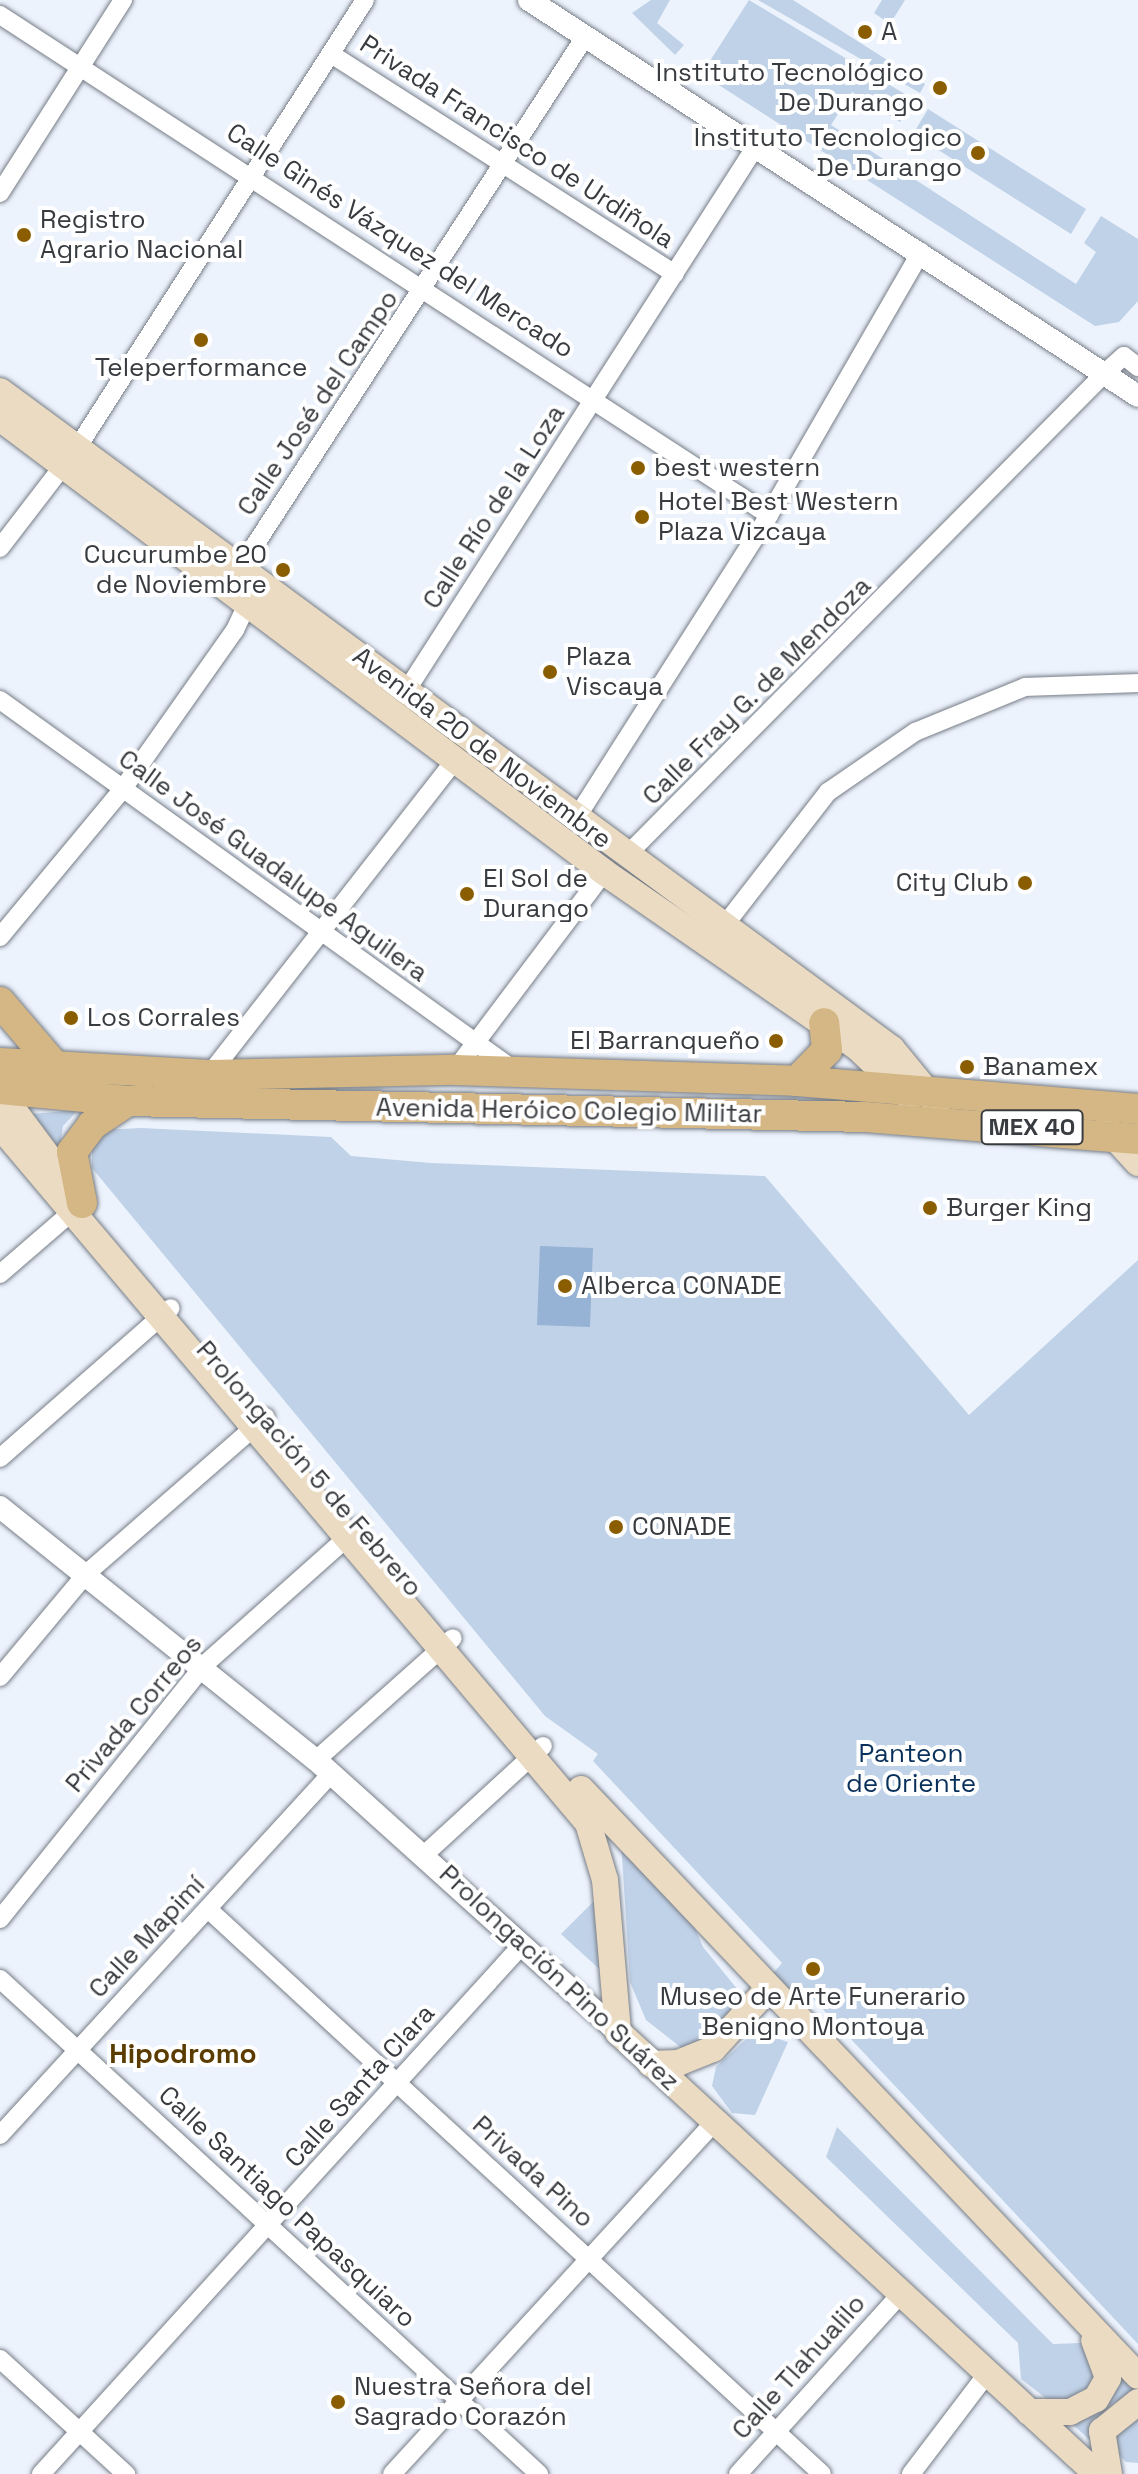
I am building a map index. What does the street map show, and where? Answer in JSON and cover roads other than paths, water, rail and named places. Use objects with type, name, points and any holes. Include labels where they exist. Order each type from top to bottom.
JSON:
[{"type":"main road","name":"Avenida 20 de Noviembre","points":[[0,391],[248,602],[604,872],[820,1012]]},
{"type":"main road","name":"Avenida 20 de Noviembre","points":[[0,418],[72,454],[245,565],[405,693],[724,926],[927,1107]]},
{"type":"main road","points":[[0,1002],[53,1064]]},
{"type":"main road","points":[[797,1081],[827,1050],[820,1012]]},
{"type":"main road","name":"Avenida Heróico Colegio Militar","points":[[0,1063],[209,1075],[455,1070],[797,1081],[927,1107],[1130,1123]]},
{"type":"main road","name":"Avenida Heróico Colegio Militar","points":[[0,1091],[128,1101],[927,1107],[1081,1105],[1130,1123]]},
{"type":"main road","name":"Prolongación 5 de Febrero","points":[[0,1091],[76,1209]]},
{"type":"main road","points":[[76,1209],[72,1152],[92,1125],[128,1101]]},
{"type":"main road","points":[[1130,1123],[1138,1163]]},
{"type":"main road","name":"Prolongación 5 de Febrero","points":[[0,1126],[76,1209],[354,1532],[537,1751],[588,1823],[604,1868],[618,2032]]},
{"type":"main road","name":"Prolongación 5 de Febrero","points":[[537,1751],[625,1839],[766,1991]]},
{"type":"main road","points":[[651,2064],[690,2060],[713,2049],[766,1991],[1138,2376]]},
{"type":"main road","name":"Prolongación Pino Suárez","points":[[618,2032],[1097,2474]]},
{"type":"main road","points":[[1029,2412],[1070,2412],[1103,2390],[1107,2366],[1078,2313]]},
{"type":"main road","points":[[1109,2474],[1102,2431],[1138,2402]]},
{"type":"street","points":[[0,193],[123,0]]},
{"type":"street","points":[[0,548],[72,454],[365,0]]},
{"type":"street","points":[[529,0],[1106,372],[1138,396]]},
{"type":"street","name":"Calle Ginés Vázquez del Mercado","points":[[0,15],[427,287],[769,515]]},
{"type":"street","name":"Calle José del Campo","points":[[245,565],[427,287],[585,37]]},
{"type":"street","name":"Privada Francisco de Urdiñola","points":[[331,54],[675,274]]},
{"type":"street","name":"Calle Río de la Loza","points":[[405,693],[756,146]]},
{"type":"street","points":[[575,820],[769,515],[921,252]]},
{"type":"street","name":"Calle Fray G. de Mendoza","points":[[626,856],[1106,372],[1131,361]]},
{"type":"street","points":[[0,937],[122,790],[248,602],[245,565]]},
{"type":"street","points":[[724,926],[828,792],[915,732],[1025,687],[1138,683]]},
{"type":"street","name":"Calle José Guadalupe Aguilera","points":[[0,700],[320,933],[518,1072]]},
{"type":"street","points":[[209,1075],[456,759]]},
{"type":"street","points":[[455,1070],[604,872]]},
{"type":"street","points":[[0,1274],[76,1209]]},
{"type":"street","points":[[0,1458],[165,1313]]},
{"type":"street","points":[[0,1677],[87,1573],[260,1423]]},
{"type":"street","name":"Prolongación Pino Suárez","points":[[0,1507],[204,1665],[425,1854],[618,2032]]},
{"type":"street","name":"Privada Correos","points":[[0,1919],[204,1665],[354,1532]]},
{"type":"street","name":"Calle Mapimí","points":[[0,2135],[208,1909],[324,1767],[447,1643]]},
{"type":"street","points":[[425,1854],[537,1751]]},
{"type":"street","name":"Privada Pino","points":[[208,1909],[822,2474]]},
{"type":"street","name":"Calle Santa Clara","points":[[41,2474],[522,1945]]},
{"type":"street","name":"Calle Santiago Papasquiaro","points":[[0,1979],[539,2474]]},
{"type":"street","points":[[392,2474],[714,2122]]},
{"type":"street","name":"Calle Tlahualilo","points":[[738,2474],[900,2295]]},
{"type":"street","points":[[0,2359],[126,2474]]},
{"type":"street","points":[[911,2474],[987,2374]]},
{"type":"place","name":"A","points":[[865,32]]},
{"type":"place","name":"Instituto Tecnológico De Durango","points":[[940,88]]},
{"type":"place","name":"Instituto Tecnologico De Durango","points":[[978,153]]},
{"type":"place","name":"Registro Agrario Nacional","points":[[24,235]]},
{"type":"place","name":"Teleperformance","points":[[201,340]]},
{"type":"place","name":"best western","points":[[638,468]]},
{"type":"place","name":"Hotel Best Western Plaza Vizcaya","points":[[642,517]]},
{"type":"place","name":"Cucurumbe 20 de Noviembre","points":[[283,570]]},
{"type":"place","name":"Plaza Viscaya","points":[[550,672]]},
{"type":"place","name":"City Club","points":[[1025,883]]},
{"type":"place","name":"El Sol de Durango","points":[[467,894]]},
{"type":"place","name":"Los Corrales","points":[[71,1018]]},
{"type":"place","name":"El Barranqueño","points":[[776,1041]]},
{"type":"place","name":"Banamex","points":[[967,1067]]},
{"type":"place","name":"Burger King","points":[[930,1208]]},
{"type":"place","name":"Alberca CONADE","points":[[565,1286]]},
{"type":"place","name":"CONADE","points":[[616,1527]]},
{"type":"place","name":"Museo de Arte Funerario Benigno Montoya","points":[[813,1969]]},
{"type":"place","name":"Nuestra Señora del Sagrado Corazón","points":[[338,2402]]},
{"type":"district","name":"Hipodromo","points":[[183,2053]]},
{"type":"park label","name":"Panteon de Oriente","points":[[911,1769]]}]
